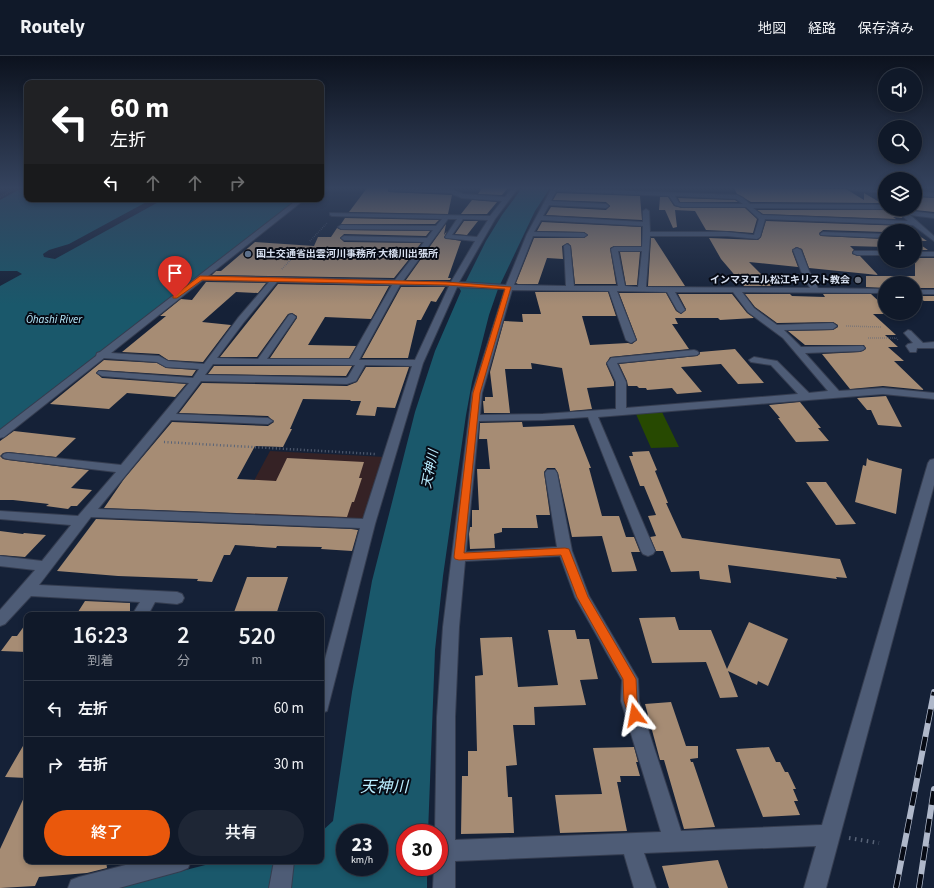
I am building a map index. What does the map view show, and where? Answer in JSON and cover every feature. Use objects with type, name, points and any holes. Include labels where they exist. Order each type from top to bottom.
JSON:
[{"type":"street","points":[[0,435],[100,355],[266,227]]},
{"type":"street","points":[[341,227],[438,228]]},
{"type":"street","points":[[455,227],[448,237],[478,239]]},
{"type":"street","points":[[324,692],[368,524],[418,364],[478,239],[486,227]]},
{"type":"street","points":[[444,824],[446,717],[452,628],[477,393],[507,288],[534,227]]},
{"type":"street","points":[[642,289],[646,227]]},
{"type":"street","points":[[646,236],[727,234],[757,237],[760,227]]},
{"type":"street","points":[[920,227],[933,238]]},
{"type":"street","points":[[102,373],[197,380],[352,380],[358,362],[398,282],[438,228]]},
{"type":"street","points":[[530,234],[584,235]]},
{"type":"street","points":[[823,234],[878,236]]},
{"type":"street","points":[[922,237],[933,238]]},
{"type":"street","points":[[344,238],[428,240]]},
{"type":"street","points":[[567,246],[570,289]]},
{"type":"street","points":[[622,289],[614,250],[645,249]]},
{"type":"street","points":[[797,250],[805,271],[815,290]]},
{"type":"street","points":[[308,252],[418,254]]},
{"type":"street","points":[[857,253],[878,253]]},
{"type":"street","points":[[922,254],[934,254]]},
{"type":"street","points":[[200,278],[398,282],[507,288],[878,291]]},
{"type":"street","points":[[0,620],[27,590],[148,441],[197,380],[241,320],[276,279]]},
{"type":"street","points":[[612,289],[631,340]]},
{"type":"street","points":[[670,289],[681,310]]},
{"type":"street","points":[[735,290],[751,310],[786,336],[836,394]]},
{"type":"street","points":[[922,292],[934,292]]},
{"type":"street","points":[[260,362],[292,317]]},
{"type":"street","points":[[776,328],[833,326]]},
{"type":"street","points":[[908,333],[915,347],[934,345]]},
{"type":"street","points":[[798,350],[860,348]]},
{"type":"street","points":[[621,412],[621,382],[612,363],[614,360],[694,353]]},
{"type":"street","points":[[100,355],[159,359],[166,364],[260,362],[358,362],[418,364]]},
{"type":"street","points":[[754,360],[774,363],[806,396]]},
{"type":"street","points":[[474,418],[543,417],[592,414],[883,391],[934,396]]},
{"type":"street","points":[[592,414],[648,551]]},
{"type":"street","points":[[167,417],[268,421]]},
{"type":"street","points":[[8,456],[125,469]]},
{"type":"street","points":[[815,888],[934,463]]},
{"type":"street","points":[[551,473],[565,551],[582,597],[630,679],[630,701],[674,842]]},
{"type":"street","points":[[0,515],[368,524]]},
{"type":"street","points":[[459,557],[565,551]]},
{"type":"street","points":[[0,561],[46,566]]},
{"type":"street","points":[[27,590],[176,598]]},
{"type":"street","points":[[142,612],[151,597]]},
{"type":"street","points":[[448,851],[829,835]]},
{"type":"street","points":[[631,843],[645,888]]},
{"type":"street","points":[[79,888],[170,864]]},
{"type":"street","points":[[280,888],[284,864]]},
{"type":"street","points":[[444,876],[444,888]]},
{"type":"path","points":[[833,326],[881,327]]},
{"type":"path","points":[[867,338],[896,338],[903,345],[915,347]]},
{"type":"path","points":[[148,441],[389,455]]},
{"type":"path","points":[[829,835],[879,843]]},
{"type":"path","points":[[928,846],[934,846]]},
{"type":"shaded area","points":[[270,451],[385,457],[365,521],[236,514]]},
{"type":"green space","points":[[662,412],[679,447],[651,448],[636,414]]},
{"type":"water","name":"Ōhashi River","points":[[0,227],[101,227],[69,244],[49,250],[43,254],[44,257],[55,259],[113,227],[261,227],[0,430],[0,286],[22,274],[17,271],[0,271]]},
{"type":"water","name":"天神川","points":[[495,227],[527,227],[498,289],[489,315],[472,382],[466,415],[443,576],[435,650],[428,824],[396,824],[396,876],[427,876],[427,888],[115,888],[209,864],[324,864],[324,829],[333,821],[352,692],[372,581],[415,412],[435,351],[461,291],[458,286],[466,281]]},
{"type":"building","points":[[444,227],[445,227],[444,235],[447,231],[444,238],[461,241],[448,278],[451,278],[450,280],[406,280]]},
{"type":"building","points":[[460,227],[473,227],[467,235],[455,234]]},
{"type":"building","points":[[539,227],[641,227],[641,246],[614,246],[610,248],[616,284],[575,284],[571,246],[568,243],[562,246],[563,259],[547,258],[538,284],[518,284],[516,283],[534,238],[584,238],[588,235],[584,232],[537,231]]},
{"type":"building","points":[[704,227],[755,227],[753,233],[706,230]]},
{"type":"building","points":[[764,227],[878,227],[878,232],[823,230],[819,233],[821,236],[878,239],[878,247],[850,246],[854,250],[852,254],[860,256],[878,275],[809,268],[802,249],[796,247],[792,251],[798,267],[749,262],[773,286],[744,286],[721,259],[709,238],[758,240],[761,237]]},
{"type":"building","points":[[337,228],[341,230],[430,231],[426,236],[344,234],[340,238],[344,242],[421,243],[415,251],[308,248],[303,251],[308,256],[410,258],[394,278],[212,275],[216,271],[221,271],[255,242],[314,246],[318,237],[331,237]]},
{"type":"building","points":[[651,238],[654,238],[685,286],[648,286]]},
{"type":"building","points":[[922,246],[928,250],[922,250]]},
{"type":"building","points":[[620,252],[640,252],[637,285],[626,285]]},
{"type":"building","points":[[922,258],[934,258],[934,288],[922,288],[922,276],[915,276],[915,268],[922,268]]},
{"type":"building","points":[[866,276],[878,276],[878,288],[866,287]]},
{"type":"building","points":[[206,282],[266,283],[258,293],[236,292],[202,322],[231,325],[203,362],[168,360],[159,354],[122,352],[166,316],[160,316],[181,299],[192,300]]},
{"type":"building","points":[[278,284],[389,286],[371,319],[325,317],[308,345],[356,346],[349,358],[270,358],[297,318],[297,316],[292,313],[288,314],[257,357],[220,357]]},
{"type":"building","points":[[401,287],[445,287],[436,302],[431,301],[421,320],[417,320],[408,358],[362,358]]},
{"type":"building","points":[[535,292],[608,292],[616,316],[582,316],[590,345],[632,344],[637,340],[619,293],[666,293],[676,311],[681,314],[686,309],[678,294],[732,294],[747,313],[754,318],[720,320],[718,318],[675,318],[678,324],[672,324],[689,349],[610,357],[606,364],[614,382],[614,386],[587,388],[592,409],[570,411],[562,368],[531,363],[532,369],[505,369],[510,413],[484,413],[483,401],[485,401],[485,397],[493,397],[490,372],[504,321],[523,322],[522,314],[541,314]]},
{"type":"building","points":[[745,294],[790,294],[792,296],[825,297],[823,294],[871,294],[878,300],[878,314],[873,314],[896,335],[885,335],[898,347],[888,347],[904,361],[894,361],[924,390],[883,386],[850,389],[822,354],[860,352],[866,349],[864,345],[805,345],[788,331],[833,330],[838,327],[838,325],[833,322],[777,323],[755,307]]},
{"type":"building","points":[[922,296],[934,296],[934,301],[922,300]]},
{"type":"building","points":[[735,349],[764,383],[738,384],[721,364],[681,367],[702,392],[677,394],[672,388],[647,390],[646,388],[639,388],[637,386],[628,386],[619,364],[697,356],[700,352]]},
{"type":"building","points":[[104,360],[157,363],[166,368],[196,370],[192,376],[99,370],[96,373],[102,378],[186,384],[175,397],[127,393],[109,409],[50,404]]},
{"type":"building","points":[[214,366],[352,366],[346,376],[208,374]]},
{"type":"building","points":[[366,367],[409,367],[395,408],[377,407],[375,416],[356,415],[361,401],[303,399],[290,429],[292,429],[283,447],[255,446],[237,479],[276,481],[287,458],[364,462],[359,478],[362,478],[347,517],[104,508],[124,479],[172,422],[268,426],[274,422],[268,416],[179,413],[202,383],[347,386],[357,382]]},
{"type":"building","points":[[886,396],[902,427],[878,425],[871,410],[867,410],[857,398]]},
{"type":"building","points":[[800,402],[821,428],[818,428],[829,441],[796,442],[778,418],[780,418],[769,405]]},
{"type":"building","points":[[522,422],[523,427],[574,425],[591,468],[589,468],[602,516],[619,516],[626,537],[634,537],[640,552],[631,552],[637,571],[612,572],[602,536],[572,537],[558,473],[555,468],[547,468],[544,472],[550,515],[536,515],[538,528],[502,528],[502,532],[494,534],[495,548],[470,549],[469,534],[470,527],[472,527],[472,510],[479,510],[477,469],[490,469],[487,439],[479,439],[480,423]]},
{"type":"building","points":[[14,431],[76,438],[56,457],[8,452],[3,453],[0,456],[0,441]]},
{"type":"building","points":[[649,451],[657,470],[655,471],[668,503],[666,503],[682,538],[840,559],[847,578],[836,577],[837,579],[728,565],[731,583],[700,579],[699,571],[671,572],[663,551],[656,551],[650,537],[656,536],[648,516],[656,515],[644,486],[640,486],[629,456],[633,456],[632,452]]},
{"type":"building","points":[[0,456],[3,459],[8,460],[89,470],[71,488],[92,490],[77,506],[71,506],[68,509],[46,506],[49,504],[0,500]]},
{"type":"building","points":[[867,458],[869,460],[902,469],[896,514],[855,502],[863,465],[866,466]]},
{"type":"building","points":[[806,482],[826,482],[856,524],[836,525]]},
{"type":"building","points":[[96,519],[358,530],[352,551],[321,549],[322,547],[277,546],[276,548],[235,545],[230,555],[224,555],[212,582],[197,581],[198,579],[118,576],[57,571]]},
{"type":"building","points":[[0,531],[46,535],[25,557],[0,555]]},
{"type":"building","points":[[247,577],[288,577],[277,612],[234,612]]},
{"type":"building","points":[[85,601],[130,603],[130,612],[78,612]]},
{"type":"building","points":[[675,617],[679,630],[711,630],[727,669],[749,622],[788,639],[768,686],[758,681],[757,685],[728,671],[738,697],[720,698],[706,662],[652,663],[639,618]]},
{"type":"building","points":[[24,626],[24,652],[1,651],[12,636],[17,636]]},
{"type":"building","points":[[548,630],[575,630],[577,639],[589,639],[598,679],[580,680],[586,705],[534,707],[535,725],[513,725],[517,765],[506,766],[508,797],[512,797],[514,833],[461,834],[462,776],[468,776],[468,751],[477,751],[475,676],[483,675],[480,638],[512,637],[518,687],[558,685]]},
{"type":"building","points":[[671,702],[686,746],[698,746],[698,758],[690,759],[691,762],[693,762],[715,827],[684,829],[664,760],[660,760],[645,704]]},
{"type":"building","points":[[24,744],[24,778],[5,777]]},
{"type":"building","points":[[634,747],[640,776],[620,776],[621,782],[617,782],[627,831],[560,833],[555,795],[602,794],[593,748]]},
{"type":"building","points":[[769,747],[776,762],[780,762],[785,772],[788,772],[796,789],[793,789],[798,801],[794,801],[800,815],[763,817],[736,749]]},
{"type":"building","points":[[24,797],[24,864],[106,864],[107,868],[87,873],[39,877],[35,886],[0,888],[0,849]]},
{"type":"building","points":[[718,860],[728,888],[669,888],[662,866]]},
{"type":"railway","points":[[896,888],[934,692]]},
{"type":"railway","points":[[919,888],[934,789]]},
{"type":"place","name":"国土交通省出雲河川事務所 大橋川出張所","points":[[248,254]]},
{"type":"place","name":"インマヌエル松江キリスト教会","points":[[858,280]]},
{"type":"route","points":[[175,297],[200,278],[446,284],[509,288],[477,393],[459,557],[565,551],[582,597],[630,679],[630,701],[635,715]]}]
